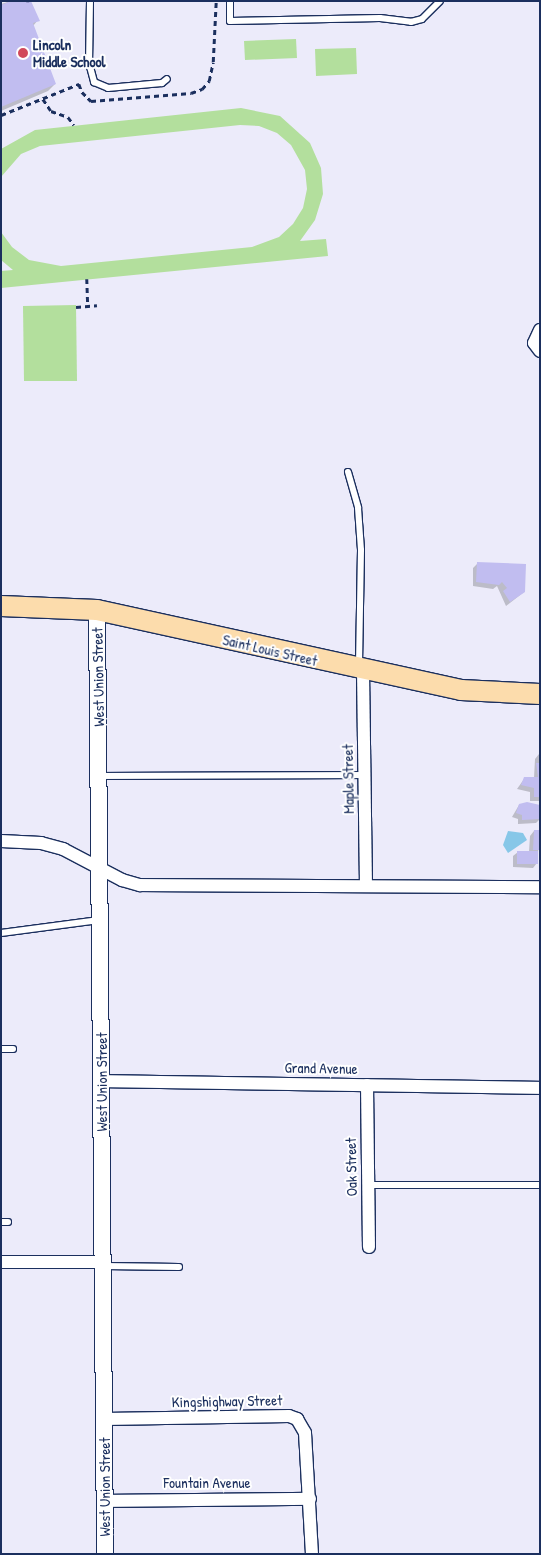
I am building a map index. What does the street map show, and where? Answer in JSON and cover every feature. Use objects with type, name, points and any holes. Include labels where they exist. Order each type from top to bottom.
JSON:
[{"type":"main road","name":"Saint Louis Street","points":[[1,606],[97,610],[361,670],[461,690],[540,694]]},
{"type":"street","points":[[540,330],[534,343],[540,351]]},
{"type":"street","name":"West Union Street","points":[[97,610],[105,1554]]},
{"type":"street","name":"Maple Street","points":[[361,670],[366,886]]},
{"type":"street","points":[[1,841],[41,843],[63,849],[122,880],[140,885],[540,887]]},
{"type":"street","name":"Grand Avenue","points":[[102,1080],[540,1088]]},
{"type":"street","name":"Oak Street","points":[[368,1086],[369,1247]]},
{"type":"street","points":[[1,1262],[103,1264]]},
{"type":"street","name":"Kingshighway Street","points":[[104,1419],[290,1416],[302,1425],[304,1433],[310,1499]]},
{"type":"street","points":[[310,1499],[312,1554]]},
{"type":"street","name":"Fountain Avenue","points":[[105,1500],[310,1499]]},
{"type":"lane","points":[[90,1],[89,63],[94,82],[108,88],[162,83],[167,79]]},
{"type":"lane","points":[[230,1],[230,21],[380,18],[411,22],[422,19],[440,1]]},
{"type":"lane","points":[[348,472],[358,508],[361,550],[361,670]]},
{"type":"lane","points":[[99,776],[364,775]]},
{"type":"lane","points":[[1,933],[100,919]]},
{"type":"lane","points":[[1,1049],[13,1049]]},
{"type":"lane","points":[[368,1185],[540,1185]]},
{"type":"lane","points":[[103,1264],[179,1267]]},
{"type":"path","points":[[42,99],[51,111],[68,118],[74,125]]},
{"type":"path","points":[[87,279],[88,306]]},
{"type":"path","points":[[76,307],[98,305]]},
{"type":"green space","points":[[296,39],[297,58],[245,60],[244,41]]},
{"type":"green space","points":[[356,48],[357,74],[316,76],[315,49]]},
{"type":"green space","points":[[241,108],[280,116],[310,143],[321,168],[323,194],[315,220],[300,241],[326,239],[328,256],[1,288],[1,271],[13,270],[1,260],[1,232],[12,247],[29,260],[61,266],[252,247],[279,237],[293,224],[303,208],[307,189],[305,170],[291,145],[277,133],[259,126],[240,125],[40,146],[21,154],[1,177],[1,149],[35,130]]},
{"type":"green space","points":[[76,305],[77,381],[24,381],[23,306]]},
{"type":"water","points":[[508,831],[523,833],[527,840],[508,853],[503,845]]},
{"type":"building","name":"Lincoln Middle School","points":[[11,1],[31,1],[40,21],[33,23],[56,84],[1,107],[1,5]]},
{"type":"building","points":[[477,562],[526,564],[525,592],[510,602],[503,591],[507,588],[502,582],[499,585],[476,582]]},
{"type":"building","points":[[536,763],[540,763],[540,797],[534,797],[534,788],[521,785],[524,777],[538,777]]},
{"type":"building","points":[[527,802],[540,805],[540,819],[522,820],[522,815],[516,813],[519,804]]},
{"type":"building","points":[[534,830],[540,830],[540,850],[533,850]]},
{"type":"building","points":[[517,851],[538,851],[538,864],[517,864]]},
{"type":"place","name":"Lincoln Middle School","points":[[23,53]]}]
